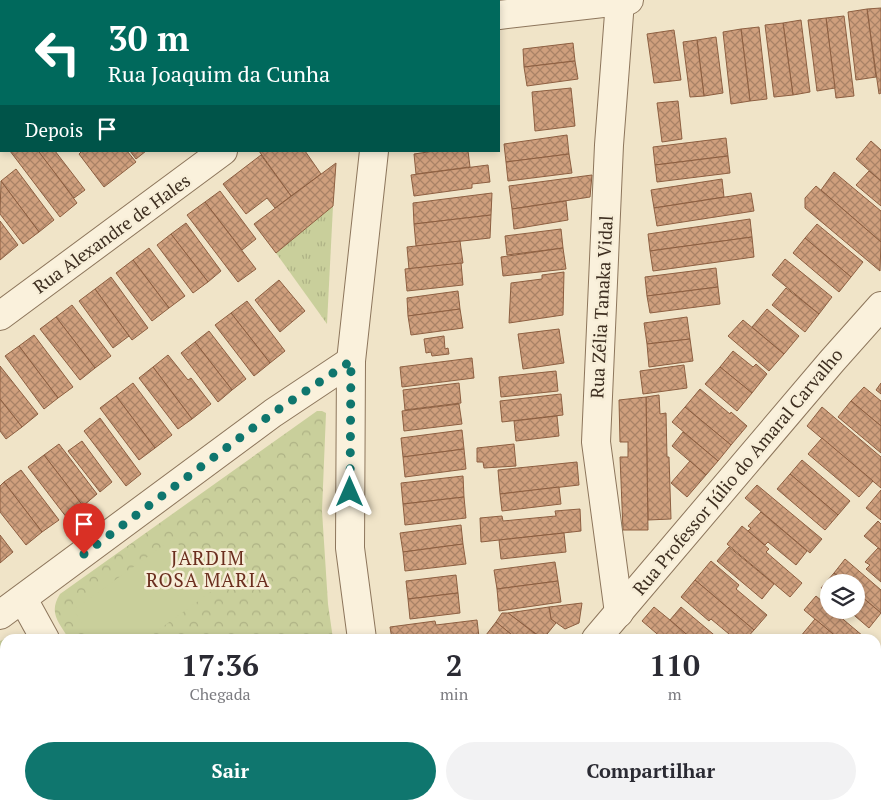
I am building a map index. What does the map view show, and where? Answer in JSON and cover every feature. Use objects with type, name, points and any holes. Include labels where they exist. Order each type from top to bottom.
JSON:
[{"type":"street","points":[[500,15],[625,1]]},
{"type":"street","name":"Rua Zélia Tanaka Vidal","points":[[619,613],[596,442],[609,145],[625,1]]},
{"type":"street","name":"Rua Alexandre de Hales","points":[[0,316],[222,152]]},
{"type":"street","points":[[361,634],[350,548],[351,361],[374,152]]},
{"type":"street","name":"Rua Professor Júlio do Amaral Carvalho","points":[[600,634],[825,369],[881,306]]},
{"type":"street","points":[[0,615],[273,413],[351,361]]},
{"type":"street","points":[[23,599],[42,634]]},
{"type":"green space","points":[[333,206],[327,324],[276,253]]},
{"type":"green space","points":[[317,411],[326,413],[322,511],[328,604],[332,634],[66,634],[55,612],[60,594]]},
{"type":"green space","points":[[174,538],[212,591],[153,634],[90,634],[73,610]]},
{"type":"building","points":[[881,8],[881,93],[879,94],[867,9]]},
{"type":"building","points":[[867,9],[876,77],[856,80],[848,12]]},
{"type":"building","points":[[844,16],[854,96],[836,98],[826,18]]},
{"type":"building","points":[[826,18],[835,88],[817,91],[808,20]]},
{"type":"building","points":[[801,20],[810,92],[793,95],[783,23]]},
{"type":"building","points":[[783,23],[793,95],[774,97],[765,25]]},
{"type":"building","points":[[759,27],[767,99],[750,101],[741,29]]},
{"type":"building","points":[[741,29],[750,101],[731,104],[723,32]]},
{"type":"building","points":[[674,30],[681,80],[654,83],[647,34]]},
{"type":"building","points":[[716,37],[723,93],[704,96],[697,40]]},
{"type":"building","points":[[697,40],[704,96],[690,97],[683,42]]},
{"type":"building","points":[[573,43],[575,61],[524,67],[523,49]]},
{"type":"building","points":[[575,61],[578,79],[527,86],[524,67]]},
{"type":"building","points":[[571,88],[575,126],[535,131],[532,92]]},
{"type":"building","points":[[678,101],[682,139],[662,142],[657,103]]},
{"type":"building","points":[[567,135],[569,154],[506,162],[504,144]]},
{"type":"building","points":[[726,138],[728,156],[655,165],[653,147]]},
{"type":"building","points":[[871,141],[881,150],[881,181],[856,159]]},
{"type":"building","points":[[11,152],[40,152],[77,203],[60,217]]},
{"type":"building","points":[[39,152],[56,152],[85,190],[74,198]]},
{"type":"building","points":[[81,152],[128,152],[136,162],[104,187],[79,154]]},
{"type":"building","points":[[131,152],[145,152],[136,159]]},
{"type":"building","points":[[260,152],[306,152],[321,174],[291,196]]},
{"type":"building","points":[[427,152],[468,152],[470,167],[416,174],[414,154]]},
{"type":"building","points":[[569,154],[572,173],[508,181],[506,162]]},
{"type":"building","points":[[261,155],[291,196],[275,208],[267,198],[246,214],[223,184]]},
{"type":"building","points":[[728,156],[730,173],[657,182],[655,165]]},
{"type":"building","points":[[336,163],[333,206],[276,253],[254,224]]},
{"type":"building","points":[[488,165],[490,182],[472,184],[472,188],[414,196],[411,175]]},
{"type":"building","points":[[16,169],[54,220],[39,232],[1,181]]},
{"type":"building","points":[[869,171],[881,181],[881,206],[856,185]]},
{"type":"building","points":[[834,172],[881,211],[881,242],[821,190]]},
{"type":"building","points":[[592,175],[590,197],[512,209],[509,186]]},
{"type":"building","points":[[722,179],[724,197],[654,208],[651,190]]},
{"type":"building","points":[[1,181],[39,232],[23,244],[0,214]]},
{"type":"building","points":[[816,186],[881,242],[880,271],[805,208],[805,198]]},
{"type":"building","points":[[220,191],[256,239],[242,250],[205,202]]},
{"type":"building","points":[[492,193],[491,215],[414,224],[413,203]]},
{"type":"building","points":[[751,193],[754,211],[657,226],[654,208]]},
{"type":"building","points":[[566,201],[568,220],[514,229],[512,209]]},
{"type":"building","points":[[205,202],[256,269],[238,282],[187,215]]},
{"type":"building","points":[[491,215],[490,238],[416,246],[414,224]]},
{"type":"building","points":[[750,219],[752,237],[650,251],[648,234]]},
{"type":"building","points":[[0,221],[18,245],[0,260]]},
{"type":"building","points":[[186,223],[221,271],[208,282],[171,234]]},
{"type":"building","points":[[817,224],[863,262],[851,277],[805,238]]},
{"type":"building","points":[[561,229],[563,248],[507,255],[505,236]]},
{"type":"building","points":[[171,234],[208,282],[193,293],[157,245]]},
{"type":"building","points":[[752,237],[754,257],[653,271],[650,251]]},
{"type":"building","points":[[805,238],[851,277],[839,292],[793,253]]},
{"type":"building","points":[[460,241],[463,263],[409,269],[407,247]]},
{"type":"building","points":[[149,248],[185,296],[169,308],[133,260]]},
{"type":"building","points":[[563,248],[566,269],[503,276],[501,257]]},
{"type":"building","points":[[785,259],[832,297],[819,314],[772,275]]},
{"type":"building","points":[[133,260],[169,308],[152,321],[116,273]]},
{"type":"building","points":[[461,263],[463,285],[407,291],[405,269]]},
{"type":"building","points":[[716,268],[718,287],[647,296],[645,277]]},
{"type":"building","points":[[564,272],[563,315],[509,323],[511,283],[542,279],[542,275]]},
{"type":"building","points":[[111,277],[148,328],[132,340],[95,289]]},
{"type":"building","points":[[279,280],[305,311],[280,332],[255,300]]},
{"type":"building","points":[[718,287],[720,304],[650,313],[647,296]]},
{"type":"building","points":[[786,288],[819,314],[805,332],[772,305]]},
{"type":"building","points":[[95,289],[129,336],[113,348],[79,301]]},
{"type":"building","points":[[458,291],[460,309],[408,316],[407,298]]},
{"type":"building","points":[[247,301],[285,351],[270,363],[231,313]]},
{"type":"building","points":[[72,305],[111,356],[95,368],[56,317]]},
{"type":"building","points":[[460,309],[463,328],[411,335],[408,316]]},
{"type":"building","points":[[767,309],[799,336],[784,354],[752,327]]},
{"type":"building","points":[[231,313],[270,363],[254,376],[215,325]]},
{"type":"building","points":[[56,317],[95,368],[80,380],[40,329]]},
{"type":"building","points":[[687,317],[690,339],[647,344],[644,323]]},
{"type":"building","points":[[743,320],[784,354],[769,371],[728,336]]},
{"type":"building","points":[[559,329],[564,363],[523,369],[518,334]]},
{"type":"building","points":[[209,331],[246,379],[232,390],[195,342]]},
{"type":"building","points":[[34,335],[73,387],[58,398],[19,346]]},
{"type":"building","points":[[444,336],[445,349],[448,348],[449,354],[432,356],[431,352],[426,353],[424,339]]},
{"type":"building","points":[[690,339],[693,361],[649,367],[647,344]]},
{"type":"building","points":[[195,342],[232,390],[218,402],[181,353]]},
{"type":"building","points":[[19,346],[58,398],[44,409],[5,356]]},
{"type":"building","points":[[733,351],[753,367],[756,364],[767,374],[752,393],[720,367]]},
{"type":"building","points":[[168,355],[188,380],[191,378],[211,404],[192,419],[153,367]]},
{"type":"building","points":[[472,358],[474,378],[402,387],[400,367]]},
{"type":"building","points":[[684,365],[687,388],[643,394],[640,371]]},
{"type":"building","points":[[0,366],[38,414],[22,427],[0,399]]},
{"type":"building","points":[[153,367],[192,419],[178,429],[139,378]]},
{"type":"building","points":[[720,367],[752,393],[737,411],[705,384]]},
{"type":"building","points":[[556,371],[558,391],[501,397],[499,377]]},
{"type":"building","points":[[133,383],[172,435],[155,448],[116,396]]},
{"type":"building","points":[[459,383],[461,403],[405,410],[403,390]]},
{"type":"building","points":[[881,383],[881,394],[876,390]]},
{"type":"building","points":[[864,387],[881,401],[881,426],[851,401]]},
{"type":"building","points":[[700,389],[747,426],[731,445],[685,407]]},
{"type":"building","points":[[561,394],[563,415],[502,422],[500,401]]},
{"type":"building","points":[[659,395],[660,414],[666,413],[671,519],[648,520],[646,397]]},
{"type":"building","points":[[116,396],[155,448],[139,460],[100,408]]},
{"type":"building","points":[[646,397],[648,530],[623,530],[620,457],[628,457],[628,442],[620,442],[619,400]]},
{"type":"building","points":[[0,399],[22,427],[6,439],[0,431]]},
{"type":"building","points":[[851,401],[881,426],[881,453],[838,417]]},
{"type":"building","points":[[459,404],[462,424],[404,431],[402,411]]},
{"type":"building","points":[[685,407],[731,445],[718,461],[672,422]]},
{"type":"building","points":[[822,407],[881,457],[881,488],[807,426]]},
{"type":"building","points":[[557,416],[559,436],[516,441],[514,421]]},
{"type":"building","points":[[100,418],[141,474],[126,486],[84,431]]},
{"type":"building","points":[[462,430],[464,449],[403,457],[401,438]]},
{"type":"building","points":[[683,432],[718,461],[706,475],[672,446]]},
{"type":"building","points":[[822,438],[873,481],[859,497],[808,454]]},
{"type":"building","points":[[82,441],[112,482],[100,492],[68,451]]},
{"type":"building","points":[[59,444],[97,494],[83,506],[44,455]]},
{"type":"building","points":[[514,444],[516,466],[484,468],[483,462],[477,462],[477,448]]},
{"type":"building","points":[[464,449],[466,469],[405,477],[403,457]]},
{"type":"building","points":[[44,455],[83,506],[67,518],[28,467]]},
{"type":"building","points":[[802,460],[850,501],[838,515],[790,474]]},
{"type":"building","points":[[690,461],[706,475],[687,497],[671,483]]},
{"type":"building","points":[[577,462],[579,485],[500,494],[498,470]]},
{"type":"building","points":[[21,470],[59,520],[42,532],[4,482]]},
{"type":"building","points":[[790,474],[838,515],[825,530],[777,489]]},
{"type":"building","points":[[463,476],[464,497],[403,504],[401,483]]},
{"type":"building","points":[[4,482],[42,532],[26,545],[0,512],[0,486]]},
{"type":"building","points":[[757,485],[822,539],[810,553],[745,498]]},
{"type":"building","points":[[559,487],[561,504],[502,511],[500,494]]},
{"type":"building","points":[[881,490],[881,520],[866,508]]},
{"type":"building","points":[[464,497],[466,518],[405,525],[403,504]]},
{"type":"building","points":[[580,509],[581,531],[481,542],[480,518],[502,516],[503,521],[556,516],[555,511]]},
{"type":"building","points":[[761,512],[807,551],[796,565],[768,542],[765,545],[748,531],[751,528],[748,526]]},
{"type":"building","points":[[878,521],[881,524],[881,550],[864,536]]},
{"type":"building","points":[[461,525],[463,544],[403,552],[400,533]]},
{"type":"building","points":[[742,526],[769,549],[766,552],[802,583],[790,597],[727,544]]},
{"type":"building","points":[[564,533],[566,552],[501,559],[499,540]]},
{"type":"building","points":[[0,535],[13,552],[0,563]]},
{"type":"building","points":[[463,544],[466,564],[405,571],[403,552]]},
{"type":"building","points":[[729,547],[774,584],[762,599],[717,561]]},
{"type":"building","points":[[878,548],[881,550],[881,582],[866,569],[870,565],[865,562]]},
{"type":"building","points":[[845,559],[862,574],[835,574],[834,573]]},
{"type":"building","points":[[711,561],[739,585],[736,589],[767,615],[754,630],[695,580]]},
{"type":"building","points":[[555,562],[558,581],[497,589],[494,570]]},
{"type":"building","points":[[456,575],[458,593],[408,599],[406,581]]},
{"type":"building","points":[[865,576],[881,590],[881,613],[865,600]]},
{"type":"building","points":[[695,580],[754,630],[750,634],[729,634],[711,619],[709,621],[681,597]]},
{"type":"building","points":[[558,581],[561,602],[499,611],[497,589]]},
{"type":"building","points":[[458,593],[460,613],[410,619],[408,599]]},
{"type":"building","points":[[816,596],[820,599],[820,619],[843,619],[861,634],[833,634],[804,610]]},
{"type":"building","points":[[865,600],[881,613],[869,628],[858,619],[865,619]]},
{"type":"building","points":[[582,603],[579,623],[565,629],[551,619],[549,607]]},
{"type":"building","points":[[549,607],[551,619],[556,623],[547,634],[536,634],[508,613]]},
{"type":"building","points":[[654,607],[686,634],[657,634],[642,621]]},
{"type":"building","points":[[681,607],[713,634],[686,634],[670,620]]},
{"type":"building","points":[[502,613],[508,613],[535,634],[511,634],[496,622]]},
{"type":"building","points":[[815,619],[833,634],[802,634]]},
{"type":"building","points":[[477,620],[479,634],[391,634],[390,627],[435,621],[436,625]]},
{"type":"building","points":[[496,622],[511,634],[487,634]]},
{"type":"district","name":"JARDIM ROSA MARIA","points":[[208,569]]},
{"type":"route","points":[[84,554],[273,413],[351,361],[350,492]]}]
